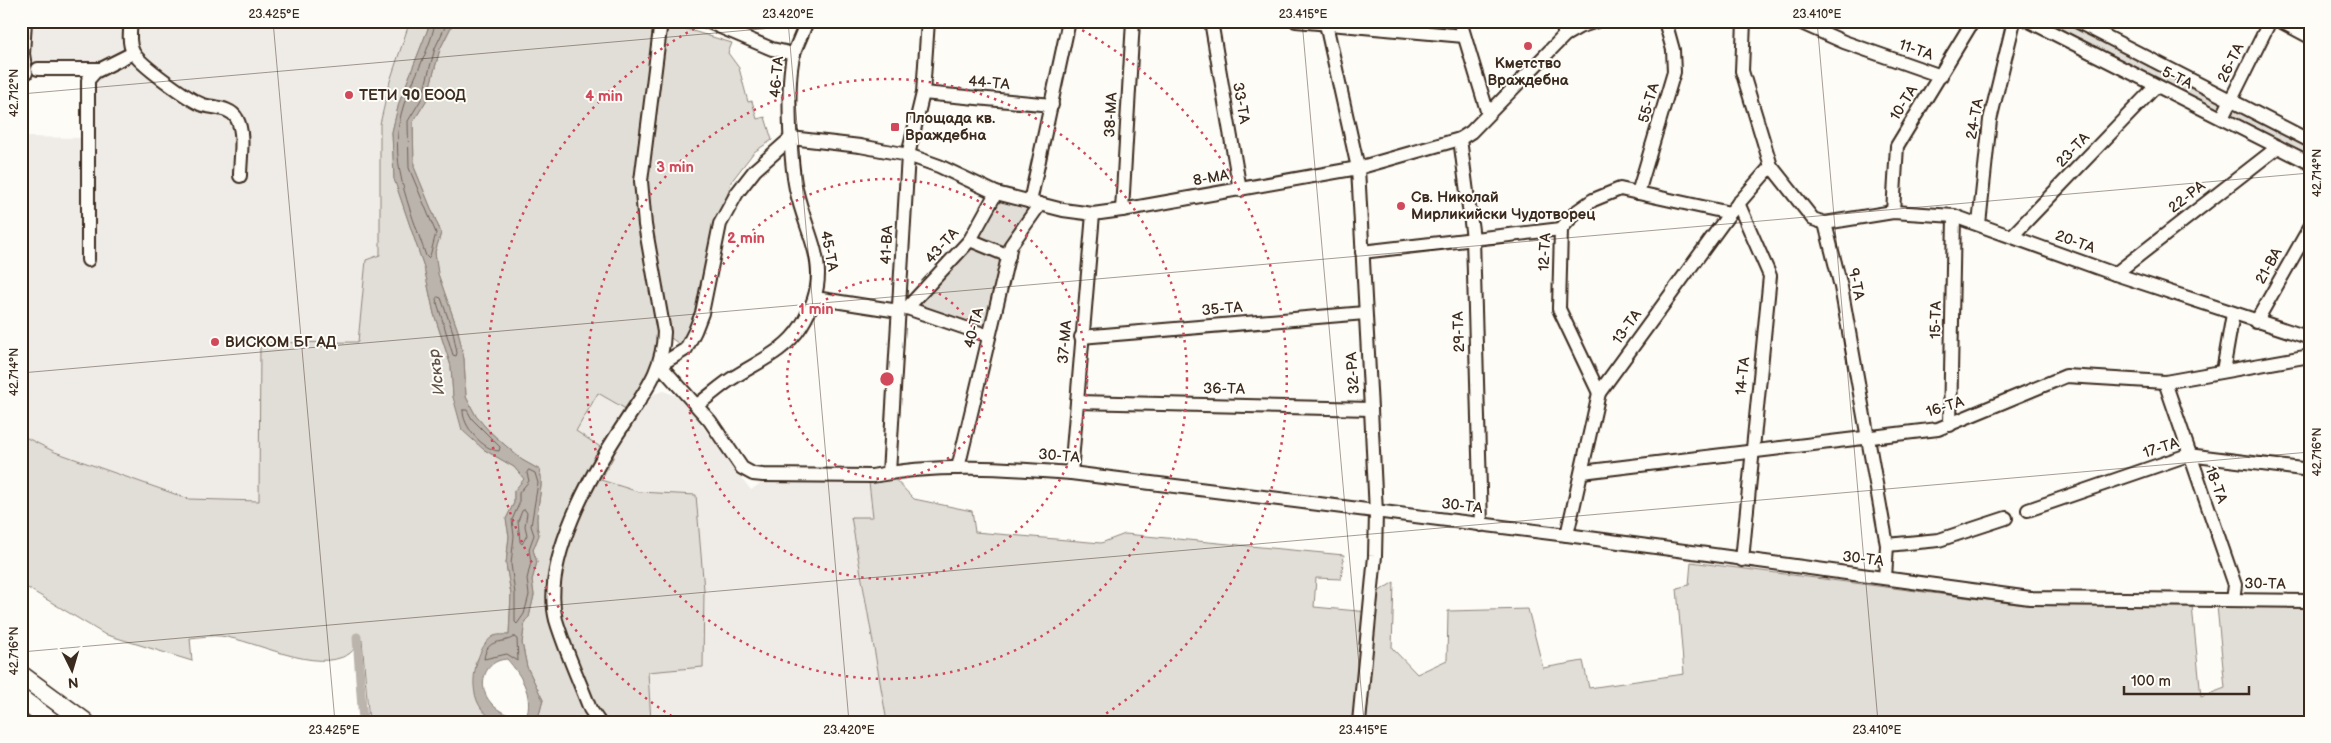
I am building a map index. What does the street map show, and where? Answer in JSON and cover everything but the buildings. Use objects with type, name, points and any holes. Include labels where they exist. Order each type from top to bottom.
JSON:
[{"type":"highway","points":[[21,675],[85,722]]},
{"type":"highway","points":[[21,699],[52,722]]},
{"type":"street","points":[[25,21],[23,54],[32,71],[100,69]]},
{"type":"street","points":[[131,21],[131,46],[133,53],[186,97],[204,105],[233,113],[237,119],[240,131],[240,176]]},
{"type":"street","points":[[599,722],[590,709],[556,619],[553,586],[558,556],[584,494],[602,457],[660,365],[663,350],[664,332],[645,225],[641,182],[661,21]]},
{"type":"street","name":"46-ТА","points":[[792,138],[790,89],[794,54],[807,21]]},
{"type":"street","name":"41-ВА","points":[[889,473],[903,309],[908,155],[923,93],[928,21]]},
{"type":"street","name":"40-ТА","points":[[958,468],[1011,245],[1035,203],[1069,21]]},
{"type":"street","name":"38-МА","points":[[1122,210],[1133,21]]},
{"type":"street","name":"33-ТА","points":[[1211,21],[1240,190]]},
{"type":"street","points":[[1296,21],[1464,36]]},
{"type":"street","points":[[1460,21],[1488,114]]},
{"type":"street","points":[[1561,21],[1565,35]]},
{"type":"street","name":"8-МА","points":[[792,138],[860,146],[908,155],[939,166],[996,193],[1035,203],[1093,214],[1122,210],[1358,168],[1460,139],[1471,132],[1565,35],[1597,21]]},
{"type":"street","name":"55-ТА","points":[[1640,187],[1674,72],[1673,50],[1665,21]]},
{"type":"street","points":[[1744,21],[1742,71],[1771,166],[1813,219],[1825,223]]},
{"type":"street","name":"11-ТА","points":[[1797,21],[1844,42],[1941,76]]},
{"type":"street","name":"10-ТА","points":[[1893,212],[1897,146],[1973,21]]},
{"type":"street","name":"24-ТА","points":[[1979,224],[1990,120],[2014,21]]},
{"type":"street","name":"5-ТА","points":[[2029,21],[2310,163]]},
{"type":"street","name":"5-ТА","points":[[2076,21],[2310,141]]},
{"type":"street","name":"26-ТА","points":[[2222,118],[2270,21]]},
{"type":"street","points":[[2280,21],[2310,37]]},
{"type":"street","points":[[710,22],[772,49],[794,54]]},
{"type":"street","name":"32-РА","points":[[1326,24],[1358,168],[1376,513],[1375,556],[1359,722]]},
{"type":"street","points":[[88,260],[88,84],[91,76],[100,69],[133,53]]},
{"type":"street","name":"23-ТА","points":[[2012,236],[2156,86]]},
{"type":"street","name":"44-ТА","points":[[923,93],[1052,105]]},
{"type":"street","points":[[660,365],[686,349],[695,331],[702,313],[720,224],[737,193],[754,170],[792,138]]},
{"type":"street","name":"45-ТА","points":[[697,405],[735,376],[778,352],[801,327],[814,298],[820,274],[813,242],[796,188],[792,138]]},
{"type":"street","name":"29-ТА","points":[[1460,139],[1473,238],[1481,525]]},
{"type":"street","name":"22-РА","points":[[2115,274],[2278,147]]},
{"type":"street","name":"13-ТА","points":[[1568,535],[1599,393],[1734,208],[1771,166]]},
{"type":"street","points":[[1640,187],[1734,208]]},
{"type":"street","name":"12-ТА","points":[[1599,393],[1559,308],[1561,228],[1576,212],[1593,200],[1620,189],[1640,187]]},
{"type":"street","name":"43-ТА","points":[[903,309],[970,240],[996,193]]},
{"type":"street","name":"14-ТА","points":[[1734,208],[1770,276],[1742,560]]},
{"type":"street","name":"20-ТА","points":[[1825,223],[1893,212],[1954,216],[2115,274],[2256,322],[2310,338]]},
{"type":"street","name":"37-МА","points":[[1071,473],[1081,337],[1093,214]]},
{"type":"street","name":"15-ТА","points":[[1950,425],[1954,216]]},
{"type":"street","name":"9-ТА","points":[[1825,223],[1841,287],[1887,545],[1884,578]]},
{"type":"street","name":"21-ВА","points":[[2256,322],[2310,227]]},
{"type":"street","points":[[1362,252],[1561,228]]},
{"type":"street","points":[[970,240],[1009,256]]},
{"type":"street","points":[[814,298],[903,309],[989,336]]},
{"type":"street","name":"35-ТА","points":[[1081,337],[1365,313]]},
{"type":"street","points":[[2223,371],[2233,314]]},
{"type":"street","name":"16-ТА","points":[[1582,472],[1867,436],[1938,429],[2066,376],[2165,382],[2310,356]]},
{"type":"street","name":"30-ТА","points":[[660,365],[697,405],[742,468],[753,474],[872,476],[958,468],[1071,473],[1376,513],[1568,535],[2030,598],[2310,601]]},
{"type":"street","name":"18-ТА","points":[[2165,382],[2188,455],[2235,585],[2233,600]]},
{"type":"street","name":"36-ТА","points":[[1077,402],[1371,409]]},
{"type":"street","name":"17-ТА","points":[[2028,510],[2188,455],[2310,470]]},
{"type":"street","points":[[1887,545],[1940,540],[2006,518]]},
{"type":"shaded area","points":[[31,21],[410,21],[390,81],[380,255],[366,260],[358,342],[260,344],[259,501],[190,499],[55,452],[21,435],[21,137],[86,138],[88,74],[27,73]]},
{"type":"shaded area","points":[[410,21],[431,21],[399,103],[392,132],[394,178],[424,267],[434,314],[451,366],[453,397],[483,449],[514,467],[525,479],[514,491],[514,503],[506,519],[509,536],[506,564],[511,594],[509,635],[494,636],[475,663],[489,715],[500,722],[369,722],[362,640],[349,654],[336,659],[320,660],[286,654],[221,636],[190,638],[192,661],[104,634],[21,584],[21,435],[55,452],[189,499],[259,501],[260,343],[358,342],[366,260],[380,255],[380,124],[390,81]]},
{"type":"shaded area","points":[[454,21],[660,21],[732,43],[728,53],[739,68],[748,102],[752,101],[757,119],[765,117],[772,140],[754,152],[731,182],[686,349],[664,333],[663,350],[631,412],[598,393],[576,431],[614,456],[601,480],[639,492],[696,495],[704,590],[703,667],[648,672],[651,722],[537,722],[543,700],[527,667],[522,643],[525,621],[529,617],[534,595],[532,580],[537,562],[533,550],[539,535],[537,519],[541,486],[540,470],[522,460],[489,431],[476,416],[466,397],[464,359],[458,331],[438,274],[435,252],[441,233],[414,167],[413,122],[426,101],[440,49]]},
{"type":"shaded area","points":[[2029,21],[2076,21],[2310,142],[2310,163]]},
{"type":"shaded area","points":[[996,193],[1040,204],[1019,233],[989,336],[907,308],[970,240]]},
{"type":"shaded area","points":[[664,391],[681,398],[751,490],[764,481],[869,482],[873,518],[851,518],[887,722],[651,722],[648,672],[703,666],[704,590],[696,495],[639,492],[600,480],[576,431],[598,393],[639,416],[654,394]]},
{"type":"shaded area","points":[[889,473],[914,499],[972,511],[975,532],[1101,543],[1125,534],[1344,555],[1341,579],[1316,578],[1314,607],[1369,612],[1371,596],[1394,582],[1392,648],[1417,674],[1447,660],[1448,611],[1528,609],[1543,668],[1583,661],[1589,688],[1684,674],[1677,588],[1689,585],[1691,562],[2025,605],[2192,606],[2201,697],[2225,688],[2217,606],[2310,606],[2310,722],[887,722],[851,517],[873,517],[869,482]]},
{"type":"water","points":[[431,21],[454,21],[440,49],[426,101],[413,122],[414,167],[441,233],[435,252],[438,274],[458,331],[464,359],[466,397],[476,416],[489,431],[522,460],[540,470],[541,486],[537,519],[539,535],[533,550],[537,562],[532,580],[534,595],[529,617],[525,621],[522,643],[527,667],[543,700],[537,722],[524,722],[529,705],[526,688],[518,673],[507,659],[499,660],[488,669],[483,682],[484,689],[486,696],[494,706],[522,722],[500,722],[488,716],[482,709],[474,691],[477,660],[486,642],[494,636],[509,635],[511,594],[506,564],[509,536],[506,519],[514,503],[514,491],[524,479],[514,467],[483,449],[462,430],[453,397],[451,366],[434,314],[424,267],[394,179],[392,132],[399,103]]},
{"type":"waterway","points":[[357,637],[363,722]]},
{"type":"place","name":"Кметство Враждебна","points":[[1528,46]]},
{"type":"place","name":"ТЕТИ 90 ЕООД","points":[[349,95]]},
{"type":"place","name":"Площада кв. Враждебна","points":[[895,127]]},
{"type":"place","name":"Св. Николай Мирликийски Чудотворец","points":[[1401,206]]},
{"type":"place","name":"ВИСКОМ БГ АД","points":[[215,342]]},
{"type":"water label","name":"Искър","points":[[437,372]]}]
